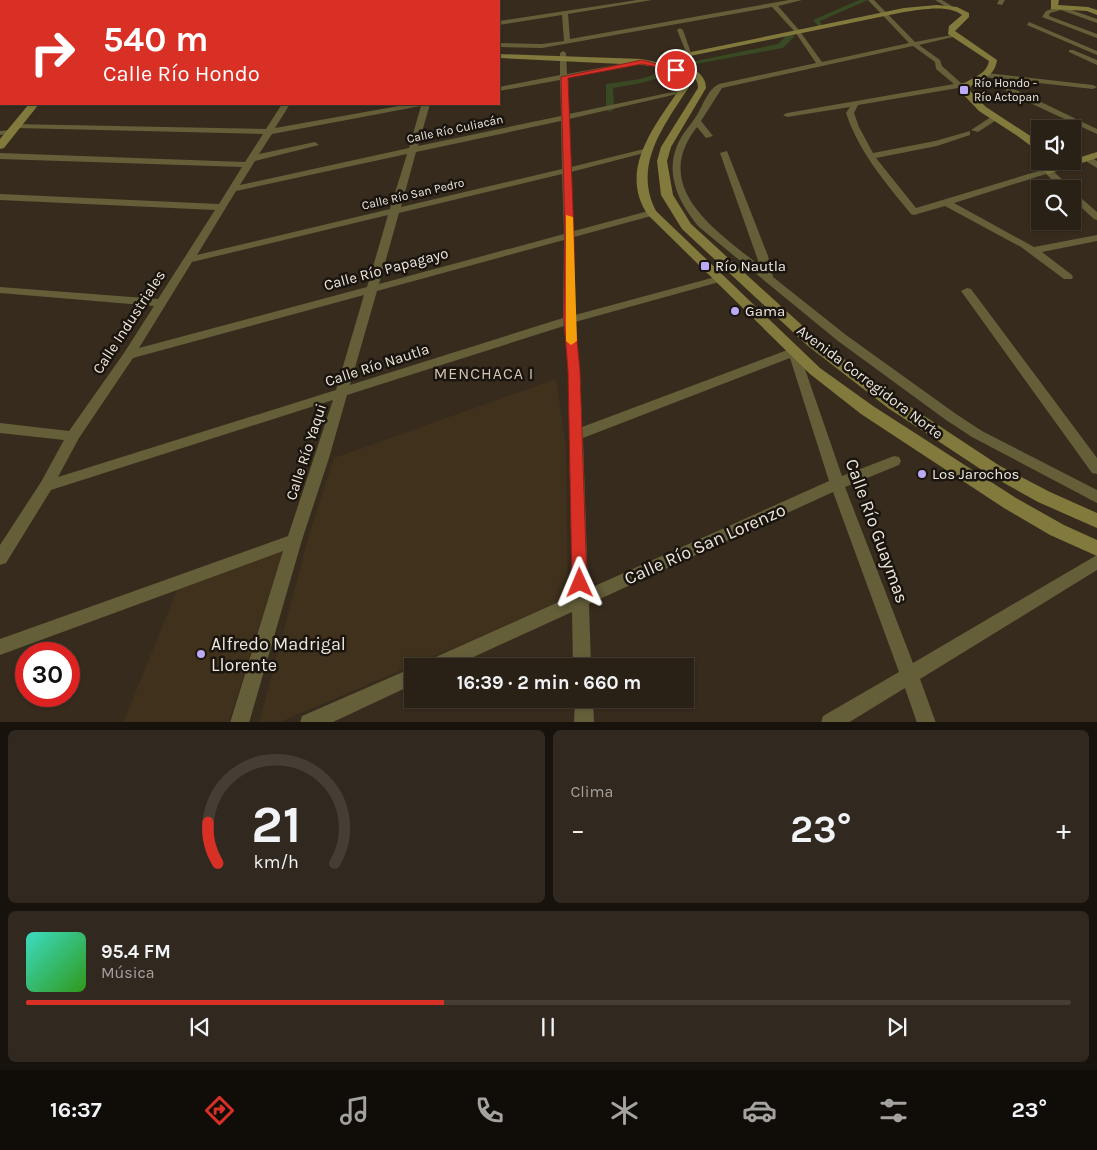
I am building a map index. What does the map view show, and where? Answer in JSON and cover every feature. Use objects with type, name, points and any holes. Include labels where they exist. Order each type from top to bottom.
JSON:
[{"type":"main road","points":[[1058,5],[1097,11]]},
{"type":"main road","points":[[500,56],[657,59],[914,9],[952,8],[962,11],[966,15],[952,28],[951,32],[992,60],[992,68],[986,75],[963,84],[964,90],[970,100],[994,119],[1031,141]]},
{"type":"main road","points":[[500,50],[642,62],[664,65],[683,74],[686,82],[682,92],[646,148]]},
{"type":"main road","points":[[657,59],[686,68],[696,74],[702,82],[702,88],[670,151]]},
{"type":"main road","points":[[0,146],[33,105]]},
{"type":"main road","name":"Avenida Corregidora Norte","points":[[646,148],[642,175],[648,207],[652,213],[815,371],[867,410],[958,471],[1057,530],[1097,548]]},
{"type":"main road","name":"Avenida Corregidora Norte","points":[[670,151],[662,161],[670,175],[667,195],[678,216],[686,226],[813,343],[894,404],[956,447],[1044,497],[1097,521]]},
{"type":"street","points":[[500,24],[649,0]]},
{"type":"street","points":[[500,45],[536,46],[567,42],[799,0]]},
{"type":"street","points":[[871,0],[914,44],[938,60],[939,67],[963,84]]},
{"type":"street","points":[[938,0],[952,8]]},
{"type":"street","points":[[774,5],[797,31],[820,64]]},
{"type":"street","points":[[1097,21],[1058,5],[1048,12],[1045,17],[1097,36]]},
{"type":"street","points":[[565,13],[567,42]]},
{"type":"street","points":[[1028,24],[1097,53]]},
{"type":"street","points":[[680,30],[689,52]]},
{"type":"street","points":[[670,151],[686,138],[719,86],[955,35]]},
{"type":"street","points":[[1097,48],[1070,51],[1097,64]]},
{"type":"street","points":[[563,56],[570,235],[569,320],[576,435],[582,658]]},
{"type":"street","points":[[500,89],[642,62]]},
{"type":"street","points":[[986,75],[1092,87]]},
{"type":"street","points":[[787,115],[963,84]]},
{"type":"street","points":[[1009,90],[1097,132]]},
{"type":"street","name":"Calle Río Culiacán","points":[[233,189],[682,92]]},
{"type":"street","points":[[855,104],[850,113],[853,124],[871,156],[914,212],[1036,170]]},
{"type":"street","name":"Calle Industriales","points":[[0,558],[46,486],[73,436],[128,355],[285,105]]},
{"type":"street","points":[[0,133],[13,129],[267,132],[418,105]]},
{"type":"street","name":"Calle Río Yaqui","points":[[239,722],[294,540],[341,394],[395,211],[424,105]]},
{"type":"street","points":[[871,156],[937,143],[971,132],[994,119]]},
{"type":"street","points":[[697,122],[709,136]]},
{"type":"street","points":[[0,156],[249,162],[316,145]]},
{"type":"street","name":"Calle Río San Pedro","points":[[188,260],[567,170],[646,148]]},
{"type":"street","points":[[724,153],[763,256],[768,277]]},
{"type":"street","points":[[1092,156],[1097,165]]},
{"type":"street","points":[[1051,170],[1060,180]]},
{"type":"street","points":[[670,175],[684,203],[703,225],[842,338],[966,427],[1097,497]]},
{"type":"street","points":[[0,197],[222,207]]},
{"type":"street","points":[[945,202],[1049,259],[1068,277]]},
{"type":"street","points":[[1081,202],[1097,217]]},
{"type":"street","name":"Calle Río Papagayo","points":[[128,355],[652,213]]},
{"type":"street","points":[[1034,250],[1097,238]]},
{"type":"street","name":"Calle Río Nautla","points":[[46,486],[341,394],[569,320],[719,278]]},
{"type":"street","points":[[0,290],[161,303]]},
{"type":"street","points":[[967,291],[1097,469]]},
{"type":"street","points":[[576,435],[794,352]]},
{"type":"street","name":"Calle Río Guaymas","points":[[794,352],[838,484],[927,722]]},
{"type":"street","points":[[0,428],[73,436]]},
{"type":"street","name":"Calle Río San Lorenzo","points":[[453,658],[838,484],[894,461]]},
{"type":"street","points":[[0,647],[294,540]]},
{"type":"street","points":[[830,722],[910,676],[1097,562]]},
{"type":"street","points":[[309,722],[404,680]]},
{"type":"street","points":[[584,708],[584,722]]},
{"type":"shaded area","points":[[556,379],[566,446],[568,599],[430,658],[404,658],[404,669],[280,722],[259,722],[309,535],[334,458]]},
{"type":"shaded area","name":"Alfredo Madrigal Llorente","points":[[284,548],[229,722],[123,722],[179,585]]},
{"type":"waterway","points":[[820,25],[816,20],[865,0]]},
{"type":"waterway","points":[[690,63],[780,46],[791,36]]},
{"type":"waterway","points":[[610,109],[609,86],[641,81],[669,72]]},
{"type":"slow traffic","points":[[569,217],[569,320],[571,341]]},
{"type":"place","name":"Río Hondo - Río Actopan","points":[[964,90]]},
{"type":"place","name":"Río Nautla","points":[[705,266]]},
{"type":"place","name":"Gama","points":[[735,311]]},
{"type":"place","name":"Los Jarochos","points":[[922,474]]},
{"type":"place","name":"Alfredo Madrigal Llorente","points":[[201,654]]},
{"type":"district","name":"MENCHACA I","points":[[484,373]]},
{"type":"route","points":[[580,583],[574,371],[569,320],[570,235],[565,77],[642,62],[664,65],[676,70]]}]
